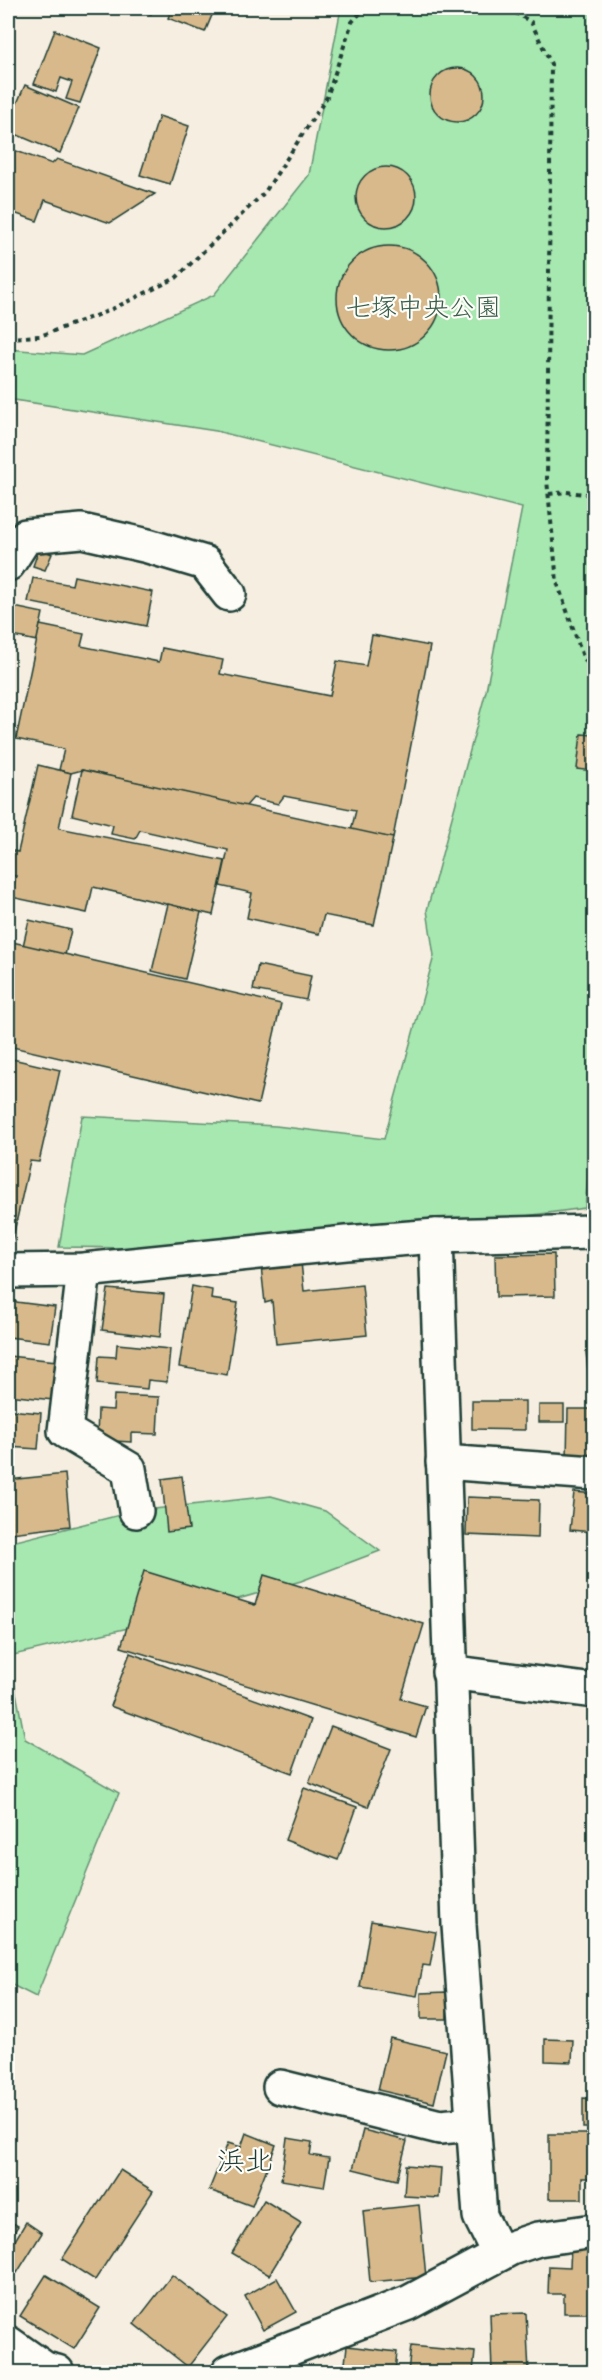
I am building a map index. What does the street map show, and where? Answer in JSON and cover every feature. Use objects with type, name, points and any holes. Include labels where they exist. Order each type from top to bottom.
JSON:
[{"type":"street","points":[[8,564],[26,536],[82,531],[148,546],[205,563],[229,594]]},
{"type":"street","points":[[8,1271],[84,1270],[436,1236],[594,1232]]},
{"type":"street","points":[[436,1236],[459,1925],[480,2216],[499,2254]]},
{"type":"street","points":[[84,1270],[66,1431],[129,1469],[136,1511]]},
{"type":"street","points":[[443,1462],[594,1473]]},
{"type":"street","points":[[449,1672],[594,1691]]},
{"type":"street","points":[[280,2087],[440,2127],[473,2124]]},
{"type":"street","points":[[230,2373],[408,2302],[499,2254],[538,2239],[594,2231]]},
{"type":"street","points":[[8,2343],[45,2369],[57,2373]]},
{"type":"path","points":[[8,338],[40,336],[108,311],[176,278],[265,192],[327,97],[352,22],[365,8]]},
{"type":"path","points":[[507,8],[531,22],[551,64],[549,494],[556,582],[583,657],[594,672]]},
{"type":"path","points":[[549,494],[566,492],[594,495]]},
{"type":"green space","name":"七塚中央公園","points":[[341,8],[594,8],[594,1111],[585,1208],[274,1250],[59,1247],[82,1116],[276,1126],[384,1139],[434,956],[427,910],[486,691],[522,508],[216,431],[8,399],[8,349],[82,355],[214,295],[309,175]]},
{"type":"green space","points":[[271,1496],[325,1511],[380,1551],[301,1581],[175,1617],[9,1656],[25,1739],[119,1793],[36,1997],[8,1983],[8,1543],[136,1511]]},
{"type":"building","points":[[134,8],[154,8],[151,14]]},
{"type":"building","points":[[172,8],[215,8],[205,32],[168,18]]},
{"type":"building","points":[[55,30],[101,48],[80,103],[66,99],[72,82],[61,78],[56,92],[34,84]]},
{"type":"building","points":[[457,68],[467,70],[476,76],[482,85],[484,95],[482,105],[476,114],[467,120],[457,122],[447,120],[438,114],[432,105],[430,95],[432,85],[438,76],[447,70]]},
{"type":"building","points":[[25,85],[79,108],[60,153],[8,131],[8,124]]},
{"type":"building","points":[[159,116],[189,126],[170,184],[140,175]]},
{"type":"building","points":[[8,148],[52,164],[57,159],[155,194],[110,223],[45,200],[37,221],[8,211]]},
{"type":"building","points":[[380,167],[392,167],[403,172],[411,180],[416,197],[414,209],[403,222],[392,227],[380,227],[369,222],[361,214],[356,203],[356,191],[361,180],[369,172]]},
{"type":"building","points":[[389,246],[409,250],[426,261],[437,278],[441,298],[437,318],[426,335],[409,346],[389,350],[369,346],[352,335],[341,318],[337,298],[341,278],[352,261],[369,250]]},
{"type":"building","points":[[39,549],[52,554],[45,570],[33,566]]},
{"type":"building","points":[[74,576],[153,592],[146,626],[28,602],[33,578],[72,585]]},
{"type":"building","points":[[14,607],[43,613],[37,641],[8,635]]},
{"type":"building","points":[[40,625],[84,634],[81,646],[159,662],[162,648],[223,660],[220,674],[330,696],[337,661],[366,666],[372,635],[430,646],[393,838],[351,831],[356,810],[284,796],[278,804],[253,798],[245,807],[82,770],[71,773],[59,770],[64,749],[16,739]]},
{"type":"building","points":[[581,734],[594,735],[594,771],[577,769]]},
{"type":"building","points":[[38,765],[71,773],[59,828],[225,861],[213,915],[93,887],[87,913],[11,897],[16,876],[8,875],[8,850],[18,852]]},
{"type":"building","points":[[82,770],[393,838],[374,925],[324,915],[319,934],[247,918],[252,893],[220,886],[228,850],[140,830],[135,839],[111,834],[113,825],[72,815]]},
{"type":"building","points":[[168,904],[201,912],[185,979],[152,971]]},
{"type":"building","points":[[29,920],[71,930],[65,955],[23,946]]},
{"type":"building","points":[[8,941],[281,1004],[258,1104],[8,1046]]},
{"type":"building","points":[[258,965],[311,976],[306,1000],[253,990]]},
{"type":"building","points":[[8,1058],[60,1070],[39,1162],[30,1161],[8,1259]]},
{"type":"building","points":[[554,1254],[555,1296],[496,1297],[495,1255]]},
{"type":"building","points":[[301,1262],[304,1291],[362,1285],[367,1335],[276,1344],[272,1301],[265,1303],[261,1266]]},
{"type":"building","points":[[192,1286],[212,1290],[211,1299],[238,1303],[227,1375],[179,1367]]},
{"type":"building","points":[[108,1289],[164,1294],[160,1337],[102,1330]]},
{"type":"building","points":[[8,1301],[55,1307],[50,1342],[8,1337]]},
{"type":"building","points":[[117,1344],[170,1349],[167,1382],[148,1380],[147,1389],[97,1384],[99,1356],[116,1357]]},
{"type":"building","points":[[594,1351],[594,1381],[589,1381],[586,1352]]},
{"type":"building","points":[[8,1356],[57,1361],[53,1400],[8,1395]]},
{"type":"building","points":[[114,1395],[159,1397],[157,1434],[131,1433],[131,1442],[97,1440],[98,1409],[113,1410]]},
{"type":"building","points":[[472,1401],[525,1401],[525,1430],[472,1429]]},
{"type":"building","points":[[539,1405],[564,1405],[564,1422],[539,1422]]},
{"type":"building","points":[[568,1409],[594,1409],[594,1460],[567,1459]]},
{"type":"building","points":[[8,1410],[41,1413],[38,1449],[8,1447]]},
{"type":"building","points":[[65,1474],[70,1526],[11,1533],[8,1480]]},
{"type":"building","points":[[182,1476],[189,1529],[167,1532],[162,1479]]},
{"type":"building","points":[[574,1492],[594,1494],[594,1532],[570,1530]]},
{"type":"building","points":[[467,1497],[539,1500],[538,1538],[466,1535]]},
{"type":"building","points":[[144,1571],[255,1605],[264,1575],[424,1624],[401,1699],[426,1706],[416,1737],[121,1647]]},
{"type":"building","points":[[130,1653],[311,1720],[292,1773],[110,1706]]},
{"type":"building","points":[[331,1726],[391,1749],[368,1807],[309,1783]]},
{"type":"building","points":[[304,1788],[357,1807],[338,1860],[285,1840]]},
{"type":"building","points":[[371,1921],[436,1932],[430,1966],[423,1965],[417,1996],[360,1987]]},
{"type":"building","points":[[447,1992],[447,2019],[421,2019],[421,1993]]},
{"type":"building","points":[[390,2038],[446,2051],[434,2103],[378,2090]]},
{"type":"building","points":[[545,2039],[573,2040],[572,2062],[545,2061]]},
{"type":"building","points":[[583,2098],[594,2099],[594,2128],[583,2128]]},
{"type":"building","points":[[363,2130],[407,2141],[397,2180],[353,2169]]},
{"type":"building","points":[[246,2133],[276,2145],[252,2206],[209,2190],[228,2143],[241,2147]]},
{"type":"building","points":[[549,2134],[594,2134],[594,2178],[582,2178],[582,2199],[549,2199]]},
{"type":"building","points":[[287,2138],[312,2142],[310,2155],[329,2158],[324,2187],[281,2180]]},
{"type":"building","points":[[406,2165],[441,2168],[439,2198],[404,2196]]},
{"type":"building","points":[[120,2170],[153,2191],[95,2280],[62,2259]]},
{"type":"building","points":[[264,2200],[301,2223],[269,2275],[232,2253]]},
{"type":"building","points":[[419,2205],[426,2277],[370,2282],[363,2211]]},
{"type":"building","points":[[8,2220],[18,2226],[8,2242]]},
{"type":"building","points":[[26,2222],[42,2233],[17,2273],[8,2266],[8,2252]]},
{"type":"building","points":[[571,2245],[594,2246],[594,2313],[564,2313],[564,2294],[548,2294],[549,2266],[570,2267]]},
{"type":"building","points":[[46,2275],[100,2308],[74,2349],[20,2316]]},
{"type":"building","points":[[172,2275],[227,2317],[188,2367],[134,2324]]},
{"type":"building","points":[[277,2278],[296,2312],[263,2330],[245,2296]]},
{"type":"building","points":[[526,2313],[529,2372],[492,2372],[490,2314]]},
{"type":"building","points":[[347,2346],[397,2352],[395,2372],[344,2372]]},
{"type":"building","points":[[411,2346],[475,2352],[473,2372],[408,2372]]},
{"type":"district","name":"浜北","points":[[245,2160]]}]
